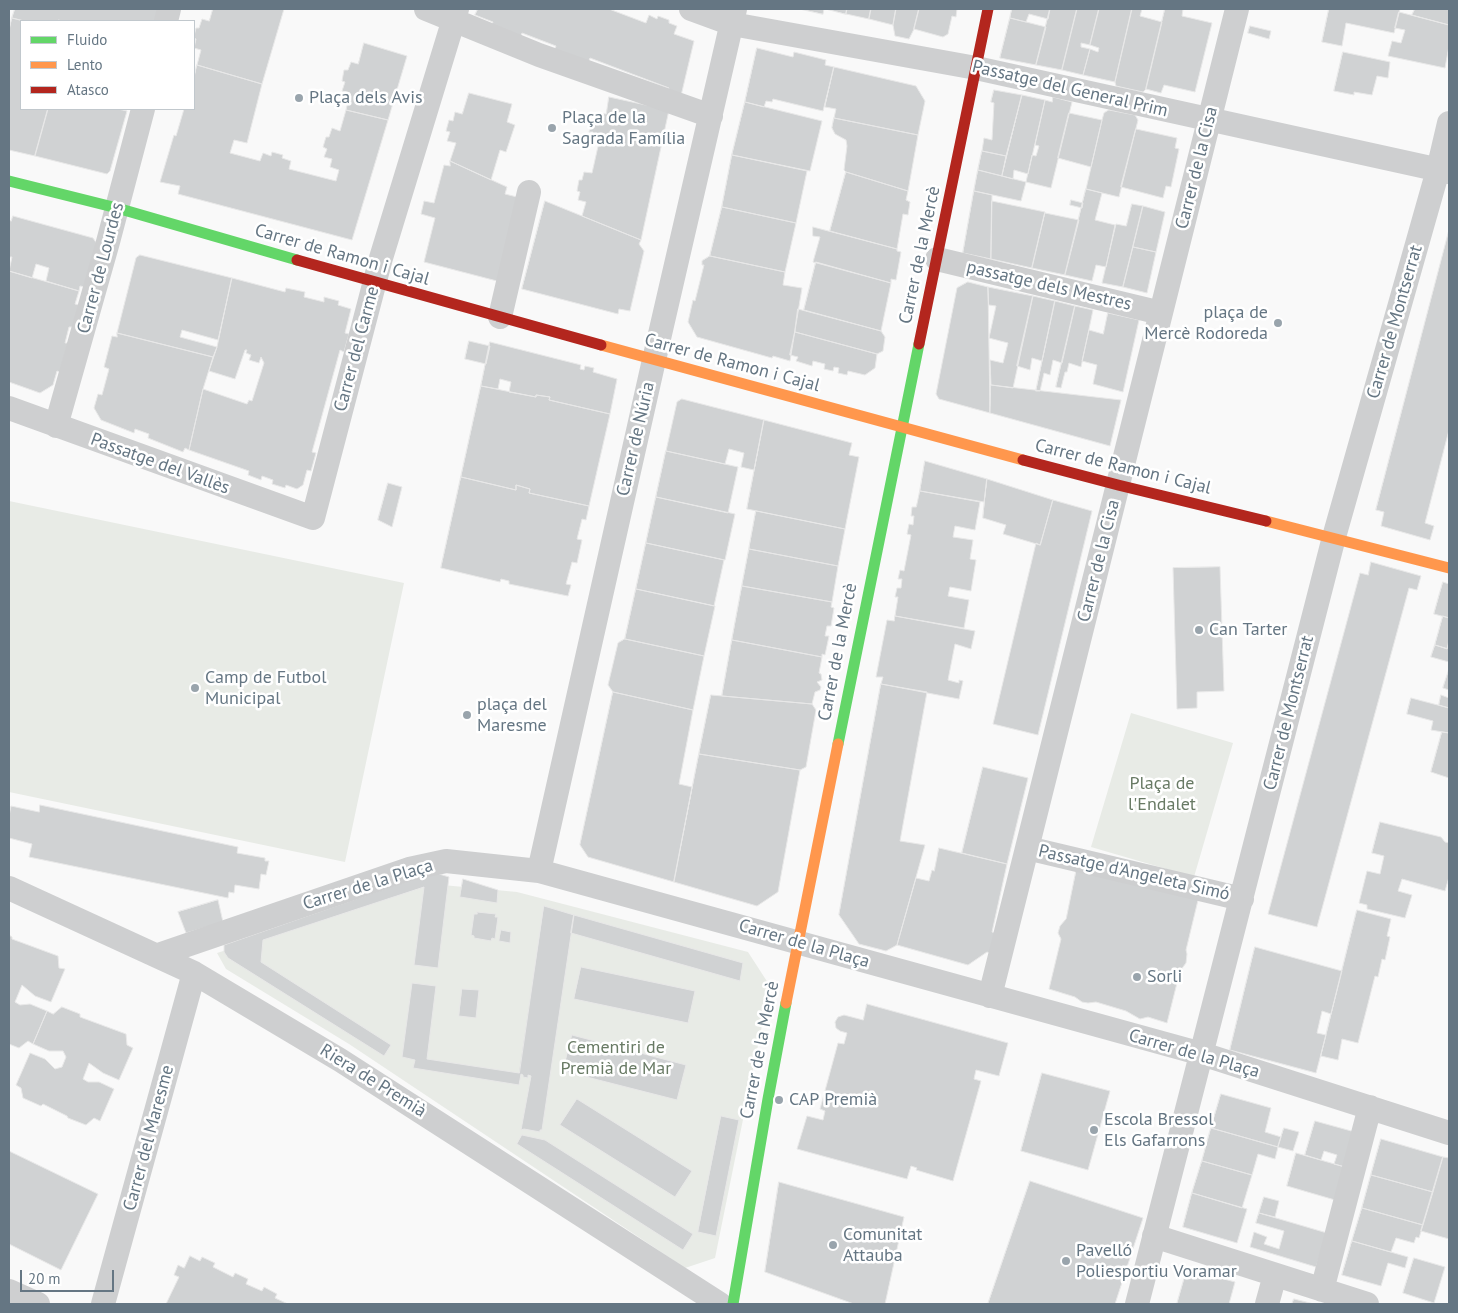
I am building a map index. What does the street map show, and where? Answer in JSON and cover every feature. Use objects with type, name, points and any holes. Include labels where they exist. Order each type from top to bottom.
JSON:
[{"type":"street","points":[[426,9],[455,14],[539,55],[711,116]]},
{"type":"street","name":"Passatge del General Prim","points":[[691,9],[733,16],[976,68],[1444,171]]},
{"type":"street","name":"Carrer de la Mercè","points":[[733,1304],[766,1109],[798,942],[900,427],[937,259],[988,9]]},
{"type":"street","name":"Carrer de la Cisa","points":[[990,996],[1236,9]]},
{"type":"street","name":"Carrer del Carme","points":[[313,518],[374,283],[455,14]]},
{"type":"street","name":"Carrer de Núria","points":[[539,871],[733,16]]},
{"type":"street","name":"Carrer de Lourdes","points":[[56,426],[118,208],[143,110]]},
{"type":"street","name":"Carrer de Montserrat","points":[[1137,1304],[1334,537],[1444,171],[1449,124]]},
{"type":"street","name":"Carrer de Ramon i Cajal","points":[[9,181],[118,208],[374,283],[900,427],[1118,485],[1334,537],[1449,568]]},
{"type":"street","points":[[500,318],[529,192]]},
{"type":"street","name":"passatge dels Mestres","points":[[937,259],[1161,313]]},
{"type":"street","name":"Passatge del Vallès","points":[[9,408],[313,518]]},
{"type":"street","name":"Passatge d'Angeleta Simó","points":[[1027,848],[1242,899]]},
{"type":"street","name":"Carrer de la Plaça","points":[[158,955],[409,868],[446,862],[539,871],[1202,1054],[1449,1133]]},
{"type":"street","name":"Riera de Premià","points":[[9,888],[194,973],[340,1060],[720,1304]]},
{"type":"street","name":"Carrer del Maresme","points":[[103,1304],[194,973]]},
{"type":"street","points":[[1322,1290],[1370,1108]]},
{"type":"street","points":[[1154,1236],[1367,1304]]},
{"type":"street","points":[[1266,1304],[1275,1274]]},
{"type":"street","points":[[9,1291],[38,1304]]},
{"type":"green space","name":"Camp de Futbol Municipal","points":[[9,501],[404,583],[345,862],[9,792]]},
{"type":"green space","name":"Plaça de l'Endalet","points":[[1131,713],[1233,743],[1194,877],[1091,847]]},
{"type":"green space","name":"Cementiri de Premià de Mar","points":[[432,884],[517,892],[748,952],[770,986],[715,1258],[685,1268],[349,1044],[226,969],[217,953]]},
{"type":"building","points":[[15,9],[160,9],[157,20],[20,20],[12,18]]},
{"type":"building","points":[[213,9],[284,9],[262,84],[197,65],[201,50],[195,48],[196,28],[199,28],[202,19],[209,21]]},
{"type":"building","points":[[478,9],[609,9],[646,23],[649,15],[657,19],[658,16],[669,20],[669,23],[677,26],[674,34],[694,41],[680,100],[667,94],[669,88],[590,58],[588,63],[554,51],[556,46],[522,33],[520,38],[491,27],[493,22],[475,15]]},
{"type":"building","points":[[800,9],[824,9],[823,14]]},
{"type":"building","points":[[826,9],[847,9],[846,14]]},
{"type":"building","points":[[847,9],[871,9],[869,19],[846,14]]},
{"type":"building","points":[[871,9],[896,9],[893,25],[869,19]]},
{"type":"building","points":[[896,9],[919,9],[914,29],[909,39],[895,36],[893,25]]},
{"type":"building","points":[[919,9],[957,9],[956,17],[952,16],[948,34],[943,37],[914,29]]},
{"type":"building","points":[[1012,9],[1050,9],[1048,19],[1029,14],[1026,22],[1010,18]]},
{"type":"building","points":[[1050,9],[1077,9],[1062,70],[1036,65]]},
{"type":"building","points":[[1077,9],[1099,9],[1090,45],[1081,43],[1081,47],[1090,49],[1083,75],[1062,70]]},
{"type":"building","points":[[1099,9],[1132,9],[1115,82],[1083,75],[1090,49],[1098,52],[1099,48],[1090,45]]},
{"type":"building","points":[[1132,9],[1142,9],[1140,16],[1162,22],[1146,89],[1143,92],[1116,86],[1115,82]]},
{"type":"building","points":[[1165,9],[1183,9],[1182,16],[1212,23],[1195,92],[1164,85],[1161,93],[1146,89]]},
{"type":"building","points":[[1329,9],[1400,9],[1394,33],[1346,23],[1342,46],[1322,42]]},
{"type":"building","points":[[1415,9],[1449,9],[1449,25],[1412,15]]},
{"type":"building","points":[[1399,12],[1449,25],[1449,46],[1445,68],[1388,56],[1392,41],[1401,43],[1405,30],[1395,28]]},
{"type":"building","points":[[12,18],[20,20],[20,110],[48,110],[35,156],[9,150],[9,31]]},
{"type":"building","points":[[1010,18],[1046,27],[1036,65],[1000,58]]},
{"type":"building","points":[[1250,26],[1271,31],[1269,39],[1248,33]]},
{"type":"building","points":[[364,43],[407,56],[388,120],[346,110],[350,93],[342,91],[345,82],[342,81],[344,70],[348,70],[351,62],[358,64]]},
{"type":"building","points":[[757,48],[793,57],[794,52],[826,60],[825,65],[834,67],[823,111],[773,99],[772,102],[766,101],[764,107],[745,102]]},
{"type":"building","points":[[1343,52],[1390,62],[1388,78],[1377,76],[1372,95],[1354,92],[1354,95],[1334,91]]},
{"type":"building","points":[[197,65],[262,84],[247,143],[234,140],[230,153],[260,161],[263,153],[271,156],[272,152],[283,155],[282,158],[291,161],[289,169],[336,181],[339,170],[330,167],[332,159],[324,157],[327,149],[323,147],[326,137],[329,137],[332,128],[340,131],[346,110],[388,120],[352,240],[178,194],[180,186],[160,182],[184,110],[195,110],[195,74]]},
{"type":"building","points":[[834,67],[916,86],[925,101],[918,135],[834,118],[836,109],[825,107]]},
{"type":"building","points":[[994,90],[1022,95],[1006,156],[982,151],[984,138],[992,140],[994,103],[991,102]]},
{"type":"building","points":[[469,93],[512,104],[507,122],[515,125],[506,152],[500,150],[491,180],[450,161],[456,143],[447,141],[450,132],[446,131],[449,120],[453,121],[455,112],[462,114]]},
{"type":"building","points":[[1022,95],[1045,100],[1028,174],[1014,170],[1013,179],[1002,176]]},
{"type":"building","points":[[609,97],[669,110],[641,240],[582,216],[586,202],[578,200],[580,192],[577,191],[579,180],[582,180],[584,172],[592,173],[599,142],[591,140],[593,132],[589,132],[592,120],[596,121],[596,113],[606,114]]},
{"type":"building","points":[[1053,97],[1072,102],[1051,188],[1026,182],[1032,155],[1036,156],[1039,146],[1035,145],[1045,100],[1052,102]]},
{"type":"building","points":[[745,102],[822,121],[810,171],[732,155]]},
{"type":"building","points":[[48,110],[127,111],[110,171],[107,174],[35,156]]},
{"type":"building","points":[[1109,110],[1135,115],[1138,120],[1119,197],[1086,189],[1104,113]]},
{"type":"building","points":[[1069,113],[1102,120],[1091,167],[1058,158]]},
{"type":"building","points":[[834,118],[918,135],[908,191],[846,172],[844,170],[846,140],[835,134],[832,128]]},
{"type":"building","points":[[1136,129],[1177,138],[1175,148],[1179,149],[1171,187],[1166,186],[1163,198],[1121,187]]},
{"type":"building","points":[[982,151],[1006,156],[1002,176],[978,170]]},
{"type":"building","points":[[732,155],[807,171],[796,223],[722,207]]},
{"type":"building","points":[[450,161],[507,187],[505,194],[521,198],[497,281],[424,262],[435,218],[421,214],[424,201],[434,203],[444,165],[450,166]]},
{"type":"building","points":[[978,170],[1026,182],[1021,201],[974,191]]},
{"type":"building","points":[[846,172],[908,191],[906,200],[910,202],[908,215],[903,214],[897,249],[830,231]]},
{"type":"building","points":[[1086,189],[1102,193],[1095,220],[1115,225],[1106,267],[1096,265],[1092,281],[1065,275]]},
{"type":"building","points":[[974,191],[992,195],[991,259],[963,253]]},
{"type":"building","points":[[1071,200],[1083,203],[1082,208],[1070,205]]},
{"type":"building","points":[[545,201],[641,240],[639,244],[644,251],[630,311],[619,309],[618,314],[522,289]]},
{"type":"building","points":[[992,201],[1045,212],[1032,268],[991,259]]},
{"type":"building","points":[[1132,204],[1143,206],[1123,287],[1102,283],[1116,224],[1126,226]]},
{"type":"building","points":[[1143,206],[1165,212],[1156,252],[1133,247]]},
{"type":"building","points":[[722,207],[796,223],[785,272],[710,256]]},
{"type":"building","points":[[1045,213],[1079,220],[1065,275],[1032,268]]},
{"type":"building","points":[[13,216],[93,238],[97,244],[85,287],[80,286],[79,291],[46,281],[49,268],[36,264],[32,278],[9,271],[12,257],[9,257],[9,220],[11,221]]},
{"type":"building","points":[[813,227],[897,249],[897,251],[901,252],[896,280],[891,279],[891,283],[813,262],[820,237],[813,236]]},
{"type":"building","points":[[1449,230],[1449,430],[1425,523],[1434,526],[1430,540],[1381,526],[1384,512],[1376,510]]},
{"type":"building","points":[[1133,247],[1156,252],[1147,293],[1123,287]]},
{"type":"building","points":[[140,255],[232,278],[218,340],[182,330],[180,337],[217,347],[213,357],[117,333],[136,258]]},
{"type":"building","points":[[710,256],[785,272],[783,285],[802,288],[790,361],[773,356],[772,358],[697,337],[688,322],[704,265],[702,265],[702,261]]},
{"type":"building","points":[[816,262],[891,283],[881,331],[804,310]]},
{"type":"building","points":[[9,271],[79,291],[75,304],[79,305],[73,327],[69,327],[65,343],[68,343],[60,372],[57,371],[53,385],[40,393],[9,382]]},
{"type":"building","points":[[232,278],[285,292],[286,288],[305,292],[304,297],[324,302],[324,297],[339,301],[338,305],[351,309],[345,333],[349,334],[344,352],[340,350],[312,452],[316,453],[311,471],[307,470],[303,485],[297,489],[286,485],[285,488],[272,484],[273,480],[262,476],[261,480],[248,475],[249,471],[189,450],[203,389],[247,404],[249,400],[252,401],[264,363],[261,357],[259,363],[249,360],[251,355],[246,353],[247,350],[245,350],[235,379],[209,371],[217,347]]},
{"type":"building","points":[[968,282],[988,287],[990,413],[939,399],[936,394],[957,288]]},
{"type":"building","points":[[988,287],[1033,296],[1013,388],[991,385],[990,360],[1003,363],[1008,343],[989,338],[996,306],[989,305]]},
{"type":"building","points":[[1033,296],[1055,301],[1042,361],[1032,358],[1030,370],[1017,366]]},
{"type":"building","points":[[1055,301],[1075,306],[1062,363],[1053,360],[1050,375],[1044,373],[1040,391],[1036,391]]},
{"type":"building","points":[[1075,306],[1093,310],[1081,367],[1069,363],[1061,388],[1056,387]]},
{"type":"building","points":[[798,309],[881,331],[885,337],[883,351],[877,354],[795,332]]},
{"type":"building","points":[[1108,313],[1139,320],[1123,392],[1093,384],[1097,365],[1082,361],[1089,330],[1103,334]]},
{"type":"building","points":[[795,332],[877,354],[875,368],[865,375],[848,371],[847,375],[838,373],[839,368],[834,367],[833,371],[824,369],[825,364],[813,361],[812,366],[796,361],[798,357],[790,355]]},
{"type":"building","points":[[117,333],[213,357],[203,389],[189,450],[185,448],[183,452],[148,438],[149,434],[135,429],[134,433],[101,420],[94,408],[98,394],[102,395],[109,369],[104,367],[112,336],[117,337]]},
{"type":"building","points":[[469,341],[490,346],[486,364],[465,359]]},
{"type":"building","points":[[490,342],[581,365],[580,369],[584,370],[585,366],[594,368],[593,372],[617,379],[610,414],[549,400],[550,397],[536,395],[536,397],[509,392],[511,382],[500,379],[498,389],[481,386]]},
{"type":"building","points":[[991,385],[1121,400],[1110,446],[990,413]]},
{"type":"building","points":[[481,386],[536,397],[536,395],[550,397],[549,400],[610,414],[589,506],[529,493],[530,489],[516,485],[516,490],[461,477]]},
{"type":"building","points":[[682,399],[764,420],[754,470],[741,467],[744,453],[729,449],[725,464],[666,451],[677,402]]},
{"type":"building","points":[[764,420],[852,443],[849,455],[859,457],[845,529],[747,509]]},
{"type":"building","points":[[666,451],[738,467],[728,513],[656,497]]},
{"type":"building","points":[[925,461],[987,479],[984,502],[920,491]]},
{"type":"building","points":[[461,477],[516,490],[516,485],[530,489],[529,493],[589,506],[586,520],[582,519],[577,539],[582,540],[577,563],[572,562],[566,584],[571,585],[568,596],[509,584],[509,581],[501,579],[500,582],[441,568]]},
{"type":"building","points":[[987,479],[1053,500],[1040,545],[1003,534],[1006,525],[983,518]]},
{"type":"building","points":[[388,483],[402,487],[392,527],[378,520]]},
{"type":"building","points":[[920,491],[980,502],[975,530],[955,526],[953,537],[973,540],[970,559],[976,560],[971,591],[950,587],[948,596],[969,600],[964,628],[895,616],[898,597],[895,597],[897,588],[901,588],[902,579],[898,579],[900,570],[904,571],[911,535],[907,534],[909,524],[913,525],[912,507],[916,507]]},
{"type":"building","points":[[656,497],[735,514],[725,560],[646,543]]},
{"type":"building","points":[[1053,500],[1092,511],[1038,735],[993,724],[1036,543],[1040,545]]},
{"type":"building","points":[[756,511],[845,529],[838,566],[749,549]]},
{"type":"building","points":[[646,543],[724,560],[714,606],[636,589]]},
{"type":"building","points":[[749,549],[838,566],[832,602],[742,586]]},
{"type":"building","points":[[1371,562],[1421,576],[1417,590],[1409,588],[1317,927],[1268,914],[1360,573],[1368,575]]},
{"type":"building","name":"Can Tarter","points":[[1220,567],[1224,691],[1197,692],[1197,708],[1177,709],[1173,568]]},
{"type":"building","points":[[1443,582],[1449,584],[1449,618],[1434,614]]},
{"type":"building","points":[[742,586],[832,602],[831,607],[834,608],[831,626],[827,626],[825,636],[829,636],[825,655],[822,654],[822,657],[732,640]]},
{"type":"building","points":[[636,589],[715,606],[704,656],[625,639]]},
{"type":"building","points":[[895,616],[975,631],[971,649],[955,644],[948,680],[959,683],[959,680],[963,681],[959,699],[881,684],[883,677],[876,677],[887,620],[894,621]]},
{"type":"building","points":[[1443,616],[1449,618],[1447,649],[1435,645]]},
{"type":"building","points":[[625,639],[704,656],[693,710],[613,692],[608,685],[618,643]]},
{"type":"building","points":[[732,640],[822,657],[819,673],[822,680],[817,682],[821,687],[820,690],[815,692],[812,704],[722,696]]},
{"type":"building","points":[[1435,645],[1449,649],[1449,662],[1431,657]]},
{"type":"building","points":[[1449,669],[1449,690],[1443,688]]},
{"type":"building","points":[[881,684],[927,692],[900,841],[925,845],[897,945],[886,951],[859,944],[839,915]]},
{"type":"building","points":[[613,692],[693,710],[679,784],[692,787],[674,882],[588,857],[580,845]]},
{"type":"building","points":[[711,695],[812,704],[816,710],[806,767],[800,770],[699,754]]},
{"type":"building","points":[[1441,695],[1449,698],[1449,708],[1439,705]]},
{"type":"building","points":[[1411,698],[1449,708],[1449,733],[1431,730],[1433,721],[1407,714]]},
{"type":"building","points":[[1442,732],[1449,733],[1449,778],[1431,772]]},
{"type":"building","points":[[699,754],[800,770],[778,892],[757,906],[674,882]]},
{"type":"building","points":[[983,767],[1028,778],[1007,864],[962,853]]},
{"type":"building","points":[[40,805],[238,847],[237,853],[265,858],[265,861],[269,861],[266,875],[261,874],[259,889],[235,885],[234,893],[229,892],[228,898],[29,857],[32,844],[9,838],[11,806],[39,812]]},
{"type":"building","points":[[1380,822],[1441,837],[1445,842],[1449,843],[1449,877],[1445,891],[1402,879],[1398,891],[1412,895],[1405,918],[1367,909],[1367,905],[1359,903],[1367,871],[1380,874],[1384,856],[1372,853]]},
{"type":"building","points":[[939,848],[1007,864],[992,932],[998,934],[993,954],[987,952],[968,965],[897,945],[916,878],[929,881],[932,870],[934,871]]},
{"type":"building","points":[[1077,867],[1199,896],[1186,950],[1186,963],[1180,971],[1167,1023],[1148,1017],[1140,1019],[1126,1011],[1096,1002],[1082,1002],[1075,997],[1049,989],[1061,939],[1058,933],[1060,926],[1066,919]]},
{"type":"building","points":[[439,874],[449,877],[438,968],[414,965],[424,887],[263,940],[261,962],[391,1045],[384,1056],[228,958],[224,952],[224,945],[425,875]]},
{"type":"building","points":[[463,879],[498,890],[497,903],[460,897]]},
{"type":"building","points":[[218,900],[223,922],[186,933],[178,912]]},
{"type":"building","points":[[544,906],[574,915],[542,1130],[540,1132],[521,1130],[531,1076],[528,1075],[528,1078],[523,1077],[521,1074],[519,1085],[413,1068],[415,1060],[402,1057],[412,983],[436,986],[427,1059],[519,1073]]},
{"type":"building","points":[[1357,910],[1391,919],[1387,936],[1390,937],[1385,960],[1382,959],[1378,977],[1375,976],[1358,1043],[1342,1039],[1338,1060],[1321,1056]]},
{"type":"building","points":[[477,912],[496,914],[495,917],[498,917],[495,939],[492,938],[491,941],[474,938],[471,935],[474,914],[477,914]]},
{"type":"building","points":[[574,915],[743,963],[740,981],[571,933]]},
{"type":"building","points":[[501,930],[511,932],[510,943],[499,941]]},
{"type":"building","points":[[9,935],[12,939],[58,956],[59,968],[65,969],[51,1002],[35,996],[22,985],[15,1002],[20,1005],[30,1004],[47,1011],[33,1044],[28,1041],[19,1048],[9,1044]]},
{"type":"building","points":[[1255,947],[1342,971],[1331,1014],[1322,1011],[1317,1033],[1326,1035],[1316,1073],[1230,1050]]},
{"type":"building","points":[[581,967],[695,991],[688,1023],[574,999]]},
{"type":"building","points":[[462,989],[479,990],[476,1018],[459,1016]]},
{"type":"building","points":[[867,1004],[1008,1043],[999,1076],[976,1070],[974,1079],[981,1081],[953,1181],[916,1170],[917,1168],[911,1166],[907,1179],[797,1149],[807,1116],[823,1120],[825,1111],[820,1109],[838,1043],[844,1044],[847,1033],[836,1028],[835,1022],[838,1017],[844,1015],[863,1020]]},
{"type":"building","points":[[62,1007],[80,1014],[80,1017],[126,1034],[127,1045],[133,1048],[119,1080],[103,1073],[89,1063],[83,1079],[88,1082],[99,1082],[114,1089],[100,1121],[94,1118],[86,1125],[68,1118],[43,1104],[41,1106],[23,1098],[21,1088],[16,1085],[30,1053],[45,1059],[55,1069],[62,1067],[66,1057],[63,1051],[49,1051],[33,1044],[47,1011],[53,1014]]},
{"type":"building","points":[[572,1035],[686,1065],[677,1100],[563,1071]]},
{"type":"building","points":[[1042,1073],[1110,1091],[1088,1170],[1021,1151]]},
{"type":"building","points":[[1221,1094],[1271,1108],[1265,1132],[1281,1137],[1278,1147],[1211,1128]]},
{"type":"building","points":[[577,1099],[692,1171],[675,1197],[560,1125]]},
{"type":"building","points":[[721,1116],[739,1120],[716,1236],[698,1232]]},
{"type":"building","points":[[1315,1121],[1355,1132],[1345,1167],[1334,1164],[1337,1155],[1324,1151],[1321,1160],[1305,1155]]},
{"type":"building","points":[[1211,1128],[1278,1147],[1275,1159],[1258,1154],[1252,1175],[1202,1161]]},
{"type":"building","points":[[1284,1128],[1299,1132],[1293,1151],[1278,1147]]},
{"type":"building","points":[[522,1135],[545,1140],[693,1234],[683,1250],[517,1144]]},
{"type":"building","points":[[1381,1139],[1443,1157],[1433,1192],[1371,1175]]},
{"type":"building","points":[[9,1151],[98,1194],[61,1270],[9,1244]]},
{"type":"building","points":[[1296,1153],[1345,1167],[1335,1200],[1287,1186]]},
{"type":"building","points":[[1443,1157],[1449,1158],[1449,1239],[1421,1231]]},
{"type":"building","points":[[1202,1161],[1252,1175],[1242,1208],[1192,1193]]},
{"type":"building","points":[[1371,1175],[1433,1192],[1423,1225],[1362,1208]]},
{"type":"building","name":"Pavelló Poliesportiu Voramar","points":[[1030,1181],[1143,1218],[1115,1304],[988,1304]]},
{"type":"building","name":"Comunitat Attauba","points":[[779,1182],[904,1217],[885,1304],[854,1304],[765,1272]]},
{"type":"building","points":[[1192,1193],[1247,1209],[1237,1243],[1183,1227]]},
{"type":"building","points":[[1264,1197],[1279,1201],[1275,1217],[1259,1213]]},
{"type":"building","points":[[1362,1208],[1423,1225],[1419,1238],[1416,1237],[1414,1243],[1396,1238],[1391,1252],[1352,1241]]},
{"type":"building","points":[[1259,1213],[1327,1233],[1316,1267],[1250,1247],[1254,1232],[1267,1237],[1264,1244],[1279,1249],[1284,1231],[1256,1223]]},
{"type":"building","points":[[1352,1241],[1408,1257],[1405,1268],[1388,1263],[1381,1286],[1342,1275]]},
{"type":"building","points":[[190,1256],[200,1261],[202,1257],[215,1263],[213,1267],[233,1277],[235,1273],[248,1279],[246,1284],[262,1291],[264,1287],[277,1294],[275,1298],[288,1304],[166,1304],[179,1277],[174,1275],[178,1265],[184,1268]]},
{"type":"building","points":[[1414,1258],[1445,1267],[1434,1303],[1403,1293]]},
{"type":"building","points":[[1187,1269],[1235,1282],[1229,1304],[1177,1304]]},
{"type":"building","points":[[1294,1299],[1314,1304],[1292,1304]]},
{"type":"traffic: fast","points":[[9,181],[117,208],[297,260]]},
{"type":"traffic: fast","points":[[838,744],[919,344]]},
{"type":"traffic: fast","points":[[733,1304],[786,1003]]},
{"type":"traffic: slow","points":[[601,345],[1023,460]]},
{"type":"traffic: slow","points":[[1266,521],[1449,568]]},
{"type":"traffic: slow","points":[[786,1003],[838,744]]},
{"type":"traffic: jam","points":[[919,344],[988,9]]},
{"type":"traffic: jam","points":[[297,260],[601,345]]},
{"type":"traffic: jam","points":[[1023,460],[1266,521]]},
{"type":"place","name":"Plaça dels Avis","points":[[299,98]]},
{"type":"place","name":"Plaça de la Sagrada Família","points":[[552,128]]},
{"type":"place","name":"plaça de Mercè Rodoreda","points":[[1278,323]]},
{"type":"place","name":"Can Tarter","points":[[1199,630]]},
{"type":"place","name":"Camp de Futbol Municipal","points":[[195,688]]},
{"type":"place","name":"plaça del Maresme","points":[[467,715]]},
{"type":"place","name":"Sorli","points":[[1137,977]]},
{"type":"place","name":"CAP Premià","points":[[779,1100]]},
{"type":"place","name":"Escola Bressol Els Gafarrons","points":[[1094,1130]]},
{"type":"place","name":"Comunitat Attauba","points":[[833,1245]]},
{"type":"place","name":"Pavelló Poliesportiu Voramar","points":[[1066,1261]]}]
